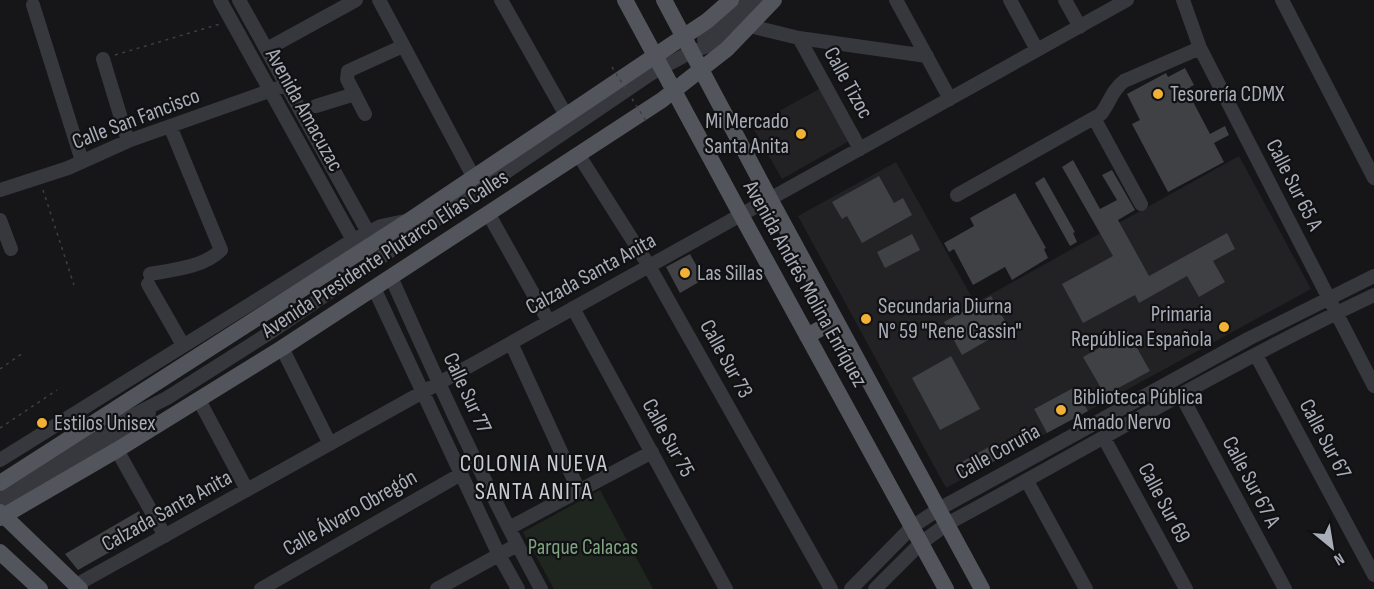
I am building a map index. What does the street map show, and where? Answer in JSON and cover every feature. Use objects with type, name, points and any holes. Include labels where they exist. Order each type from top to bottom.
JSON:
[{"type":"main road","name":"Avenida Andrés Molina Enríquez","points":[[626,0],[946,589]]},
{"type":"main road","name":"Avenida Andrés Molina Enríquez","points":[[664,0],[982,589]]},
{"type":"main road","name":"Avenida Presidente Plutarco Elías Calles","points":[[0,483],[411,220],[567,117],[687,45],[707,21],[731,0]]},
{"type":"main road","name":"Avenida Presidente Plutarco Elías Calles","points":[[1,510],[117,450],[199,400],[578,154],[701,70],[727,49],[774,0]]},
{"type":"main road","points":[[807,336],[836,320]]},
{"type":"main road","points":[[1,510],[78,587]]},
{"type":"main road","points":[[0,552],[40,589]]},
{"type":"street","name":"Avenida Amacuzac","points":[[220,0],[352,240]]},
{"type":"street","name":"Avenida Amacuzac","points":[[239,0],[368,232]]},
{"type":"street","points":[[267,49],[356,0]]},
{"type":"street","points":[[379,0],[474,178]]},
{"type":"street","points":[[501,0],[567,117]]},
{"type":"street","points":[[687,45],[724,22],[742,0]]},
{"type":"street","points":[[687,45],[711,45],[733,29],[756,0]]},
{"type":"street","points":[[896,0],[950,99]]},
{"type":"street","points":[[1010,0],[1037,50]]},
{"type":"street","points":[[1065,0],[1080,27]]},
{"type":"street","name":"Calle Sur 65 A","points":[[1183,0],[1200,48],[1374,386]]},
{"type":"street","points":[[1282,0],[1374,178]]},
{"type":"street","name":"Calzada Santa Anita","points":[[78,587],[438,382],[1080,27],[1121,1]]},
{"type":"street","points":[[33,5],[82,161]]},
{"type":"street","points":[[750,26],[799,38],[927,56]]},
{"type":"street","name":"Calle Tizoc","points":[[799,38],[860,148]]},
{"type":"street","points":[[365,114],[347,79],[348,71],[404,46]]},
{"type":"street","points":[[957,195],[1101,114],[1107,107],[1114,88],[1124,81],[1200,48]]},
{"type":"street","points":[[103,59],[128,141]]},
{"type":"street","points":[[1,510],[128,431],[166,398],[274,330],[659,62]]},
{"type":"street","name":"Calle San Fancisco","points":[[0,190],[39,178],[128,141],[286,85]]},
{"type":"street","points":[[316,106],[355,94]]},
{"type":"street","points":[[1094,118],[1141,204]]},
{"type":"street","points":[[170,126],[221,250],[217,255],[190,266],[149,279],[183,345]]},
{"type":"street","name":"Calle Sur 73","points":[[578,154],[649,266],[831,589]]},
{"type":"street","points":[[488,213],[549,322]]},
{"type":"street","points":[[0,220],[11,249]]},
{"type":"street","name":"Avenida Presidente Plutarco Elías Calles","points":[[0,460],[352,240],[394,222],[411,220]]},
{"type":"street","name":"Calle Coruña","points":[[851,589],[912,527],[939,509],[1229,349],[1374,276]]},
{"type":"street","name":"Calle Sur 77","points":[[391,277],[438,382],[517,545],[541,589]]},
{"type":"street","name":"Calle Sur 77","points":[[374,288],[499,555],[518,589]]},
{"type":"street","name":"Calle Coruña","points":[[875,589],[921,543],[947,524],[1181,395],[1374,295]]},
{"type":"street","name":"Calle Sur 75","points":[[573,308],[726,589]]},
{"type":"street","points":[[511,343],[579,491]]},
{"type":"street","points":[[282,348],[330,444]]},
{"type":"street","name":"Calle Sur 67","points":[[1256,355],[1374,575]]},
{"type":"street","name":"Calle Sur 67 A","points":[[1181,395],[1285,589]]},
{"type":"street","points":[[199,400],[247,490]]},
{"type":"street","name":"Calle Sur 69","points":[[1104,438],[1186,589]]},
{"type":"street","points":[[117,450],[165,536]]},
{"type":"street","points":[[509,528],[652,452]]},
{"type":"street","name":"Calle Álvaro Obregón","points":[[261,589],[461,474]]},
{"type":"street","points":[[1027,481],[1086,589]]},
{"type":"street","points":[[437,589],[517,545]]},
{"type":"path","points":[[103,59],[231,20]]},
{"type":"path","points":[[612,67],[646,121]]},
{"type":"path","points":[[39,178],[74,285]]},
{"type":"path","points":[[0,369],[23,353]]},
{"type":"path","points":[[0,428],[57,390]]},
{"type":"shaded area","name":"Mi Mercado Santa Anita","points":[[821,88],[849,141],[782,179],[752,126]]},
{"type":"shaded area","points":[[1239,156],[1311,289],[1088,411],[1075,387],[1034,409],[1047,433],[946,488],[798,216],[896,162],[975,303]]},
{"type":"green space","name":"Parque Calacas","points":[[600,490],[653,589],[554,589],[523,532]]},
{"type":"building","points":[[1185,68],[1194,85],[1190,87],[1193,92],[1189,94],[1210,134],[1225,126],[1229,135],[1214,143],[1224,162],[1168,192],[1132,124],[1140,120],[1127,94],[1166,73],[1168,77]]},
{"type":"building","points":[[1073,160],[1100,209],[1117,200],[1102,175],[1112,170],[1135,210],[1118,220],[1149,276],[1227,233],[1235,249],[1213,261],[1225,282],[1199,297],[1187,276],[1139,303],[1135,295],[1083,323],[1062,284],[1113,256],[1062,167]]},
{"type":"building","points":[[879,176],[894,203],[903,198],[912,215],[862,243],[847,216],[842,219],[832,202]]},
{"type":"building","points":[[1044,177],[1075,232],[1073,233],[1077,242],[1070,246],[1035,183]]},
{"type":"building","points":[[1015,193],[1046,248],[1044,249],[1048,258],[1012,280],[1005,267],[973,285],[954,249],[949,252],[944,243],[974,226],[970,218]]},
{"type":"building","points":[[912,234],[920,250],[885,268],[877,252]]},
{"type":"building","name":"Las Sillas","points":[[690,254],[704,279],[680,293],[666,267]]},
{"type":"building","points":[[991,296],[1009,328],[962,355],[944,322]]},
{"type":"building","points":[[1128,332],[1150,371],[1105,395],[1083,357]]},
{"type":"building","points":[[951,356],[980,409],[940,430],[912,378]]},
{"type":"building","name":"Biblioteca Pública Amado Nervo","points":[[1075,387],[1088,411],[1047,433],[1034,409]]},
{"type":"building","points":[[989,447],[996,460],[964,477],[958,464]]},
{"type":"building","points":[[139,511],[147,531],[78,570],[65,554]]},
{"type":"place","name":"Tesorería CDMX","points":[[1158,94]]},
{"type":"place","name":"Mi Mercado Santa Anita","points":[[801,134]]},
{"type":"place","name":"Las Sillas","points":[[685,273]]},
{"type":"place","name":"Secundaria Diurna N° 59 \"Rene Cassin\"","points":[[866,319]]},
{"type":"place","name":"Primaria República Española","points":[[1224,327]]},
{"type":"place","name":"Biblioteca Pública Amado Nervo","points":[[1061,410]]},
{"type":"place","name":"Estilos Unisex","points":[[42,423]]},
{"type":"district","name":"COLONIA NUEVA SANTA ANITA","points":[[534,477]]}]
